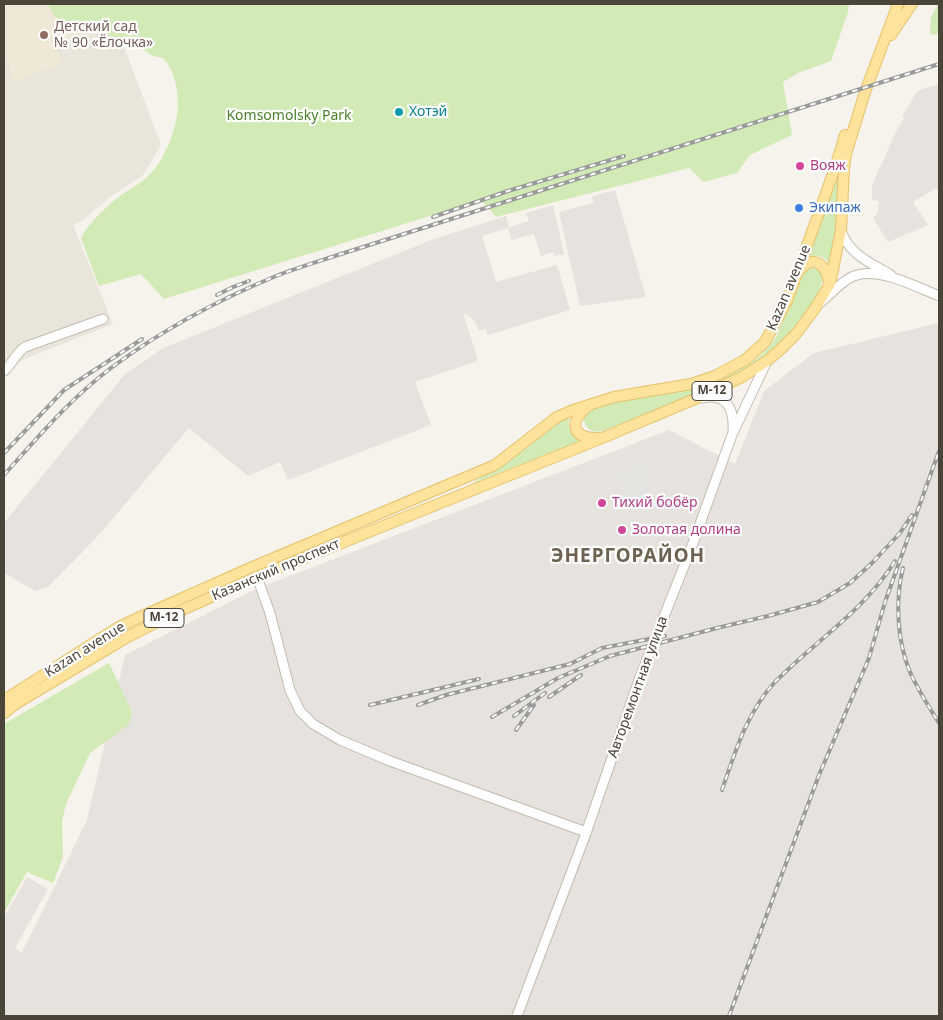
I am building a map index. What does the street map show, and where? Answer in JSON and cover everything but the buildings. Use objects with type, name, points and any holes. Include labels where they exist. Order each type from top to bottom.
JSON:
[{"type":"main road","name":"Kazan avenue","points":[[4,700],[117,628],[171,602],[495,465],[557,417],[614,397],[691,384],[715,376],[739,364],[755,352],[765,342],[778,321],[798,274],[890,4]]},
{"type":"main road","name":"Kazan avenue","points":[[602,438],[694,399],[742,376],[767,361],[796,334],[816,307],[830,284],[841,230],[846,154],[865,92],[898,4]]},
{"type":"main road","points":[[881,50],[912,4]]},
{"type":"main road","points":[[798,274],[804,265],[813,262],[822,264],[827,271],[830,284]]},
{"type":"main road","points":[[593,403],[579,413],[576,429],[581,436],[602,438]]},
{"type":"main road","name":"Казанский проспект","points":[[4,713],[17,703],[148,625],[257,577],[602,438]]},
{"type":"main road","points":[[171,602],[166,609],[171,613],[175,613]]},
{"type":"main road","points":[[142,616],[152,616],[154,619],[148,625]]},
{"type":"street","points":[[841,230],[843,238],[858,256],[905,282],[939,296]]},
{"type":"street","points":[[816,307],[841,285],[856,275],[880,275],[905,282]]},
{"type":"street","points":[[4,371],[10,366],[20,350],[25,347],[103,319]]},
{"type":"street","name":"Авторемонтная улица","points":[[518,1016],[586,832],[640,677],[692,546],[732,435],[767,361]]},
{"type":"street","points":[[694,399],[711,396],[721,399],[728,404],[732,411],[732,435]]},
{"type":"street","points":[[257,577],[270,613],[290,690],[300,711],[313,724],[340,740],[390,761],[586,832]]},
{"type":"shaded area","points":[[4,4],[108,4],[161,145],[143,175],[110,197],[82,221],[73,225],[113,324],[22,360],[4,378]]},
{"type":"shaded area","name":"Детский сад № 90 «Ёлочка»","points":[[4,4],[106,4],[113,25],[57,46],[62,63],[15,81],[4,52]]},
{"type":"shaded area","points":[[939,84],[939,192],[936,188],[913,202],[928,225],[888,242],[873,218],[878,213],[879,201],[872,200],[872,185],[904,118],[902,117],[916,93],[919,90]]},
{"type":"shaded area","points":[[615,190],[646,297],[580,306],[559,212],[594,203],[592,196]]},
{"type":"shaded area","points":[[553,205],[564,254],[554,256],[553,252],[541,256],[534,234],[512,240],[508,228],[482,236],[496,282],[557,265],[570,310],[488,335],[486,329],[479,330],[473,319],[463,312],[478,361],[415,382],[431,425],[288,480],[280,462],[248,476],[189,428],[98,536],[48,587],[35,591],[4,573],[4,523],[125,374],[163,348],[434,239],[506,216],[509,227],[529,221],[526,213]]},
{"type":"shaded area","points":[[939,323],[939,1016],[4,1016],[4,917],[27,877],[48,889],[15,948],[22,953],[87,820],[125,655],[256,589],[669,430],[735,464],[764,391],[814,353]]},
{"type":"shaded area","points":[[647,461],[655,492],[622,501],[614,470]]},
{"type":"green space","name":"Komsomolsky Park","points":[[48,4],[849,4],[831,61],[798,73],[783,82],[792,135],[750,155],[737,173],[704,182],[689,168],[496,217],[481,200],[164,299],[141,274],[99,286],[81,238],[88,227],[104,210],[152,172],[163,156],[172,136],[177,116],[177,94],[173,74],[163,58],[153,56],[140,48],[113,39],[98,26],[75,29],[55,17]]},
{"type":"green space","points":[[938,4],[939,33],[933,35],[930,33],[931,17]]},
{"type":"green space","points":[[838,166],[838,227],[830,266],[826,260],[820,257],[807,257]]},
{"type":"green space","points":[[808,268],[819,269],[823,276],[816,296],[789,337],[755,365],[691,397],[603,431],[596,432],[586,426],[584,419],[589,410],[605,403],[716,378],[744,367],[756,359],[776,337],[798,282]]},
{"type":"green space","points":[[571,414],[569,426],[571,433],[580,441],[471,484],[516,456]]},
{"type":"green space","points":[[109,663],[132,712],[129,724],[90,753],[66,804],[62,821],[63,857],[53,883],[27,872],[4,913],[4,724]]},
{"type":"railway","points":[[4,475],[68,405],[111,368],[170,329],[254,285],[341,254],[939,64]]},
{"type":"railway","points":[[433,217],[508,191],[624,156]]},
{"type":"railway","points":[[217,295],[249,281]]},
{"type":"railway","points":[[4,453],[64,390],[142,339]]},
{"type":"railway","points":[[729,1016],[819,775],[869,658],[885,602],[939,451]]},
{"type":"railway","points":[[492,717],[558,678],[610,656],[818,602],[850,583],[872,563],[900,533],[912,515]]},
{"type":"railway","points":[[722,790],[749,719],[765,694],[790,667],[869,595],[895,561]]},
{"type":"railway","points":[[903,568],[898,607],[902,647],[913,679],[939,723]]},
{"type":"railway","points":[[418,705],[446,695],[570,664],[602,648],[665,636]]},
{"type":"railway","points":[[549,697],[581,675]]},
{"type":"railway","points":[[370,705],[479,679]]},
{"type":"railway","points":[[514,716],[545,693]]},
{"type":"railway","points":[[516,730],[534,705]]},
{"type":"place","name":"Детский сад № 90 «Ёлочка»","points":[[44,35]]},
{"type":"place","name":"Хотэй","points":[[399,112]]},
{"type":"place","name":"Вояж","points":[[800,166]]},
{"type":"place","name":"Экипаж","points":[[799,208]]},
{"type":"place","name":"Тихий бобёр","points":[[602,503]]},
{"type":"place","name":"Золотая долина","points":[[622,530]]},
{"type":"district","name":"ЭНЕРГОРАЙОН","points":[[628,557]]}]
